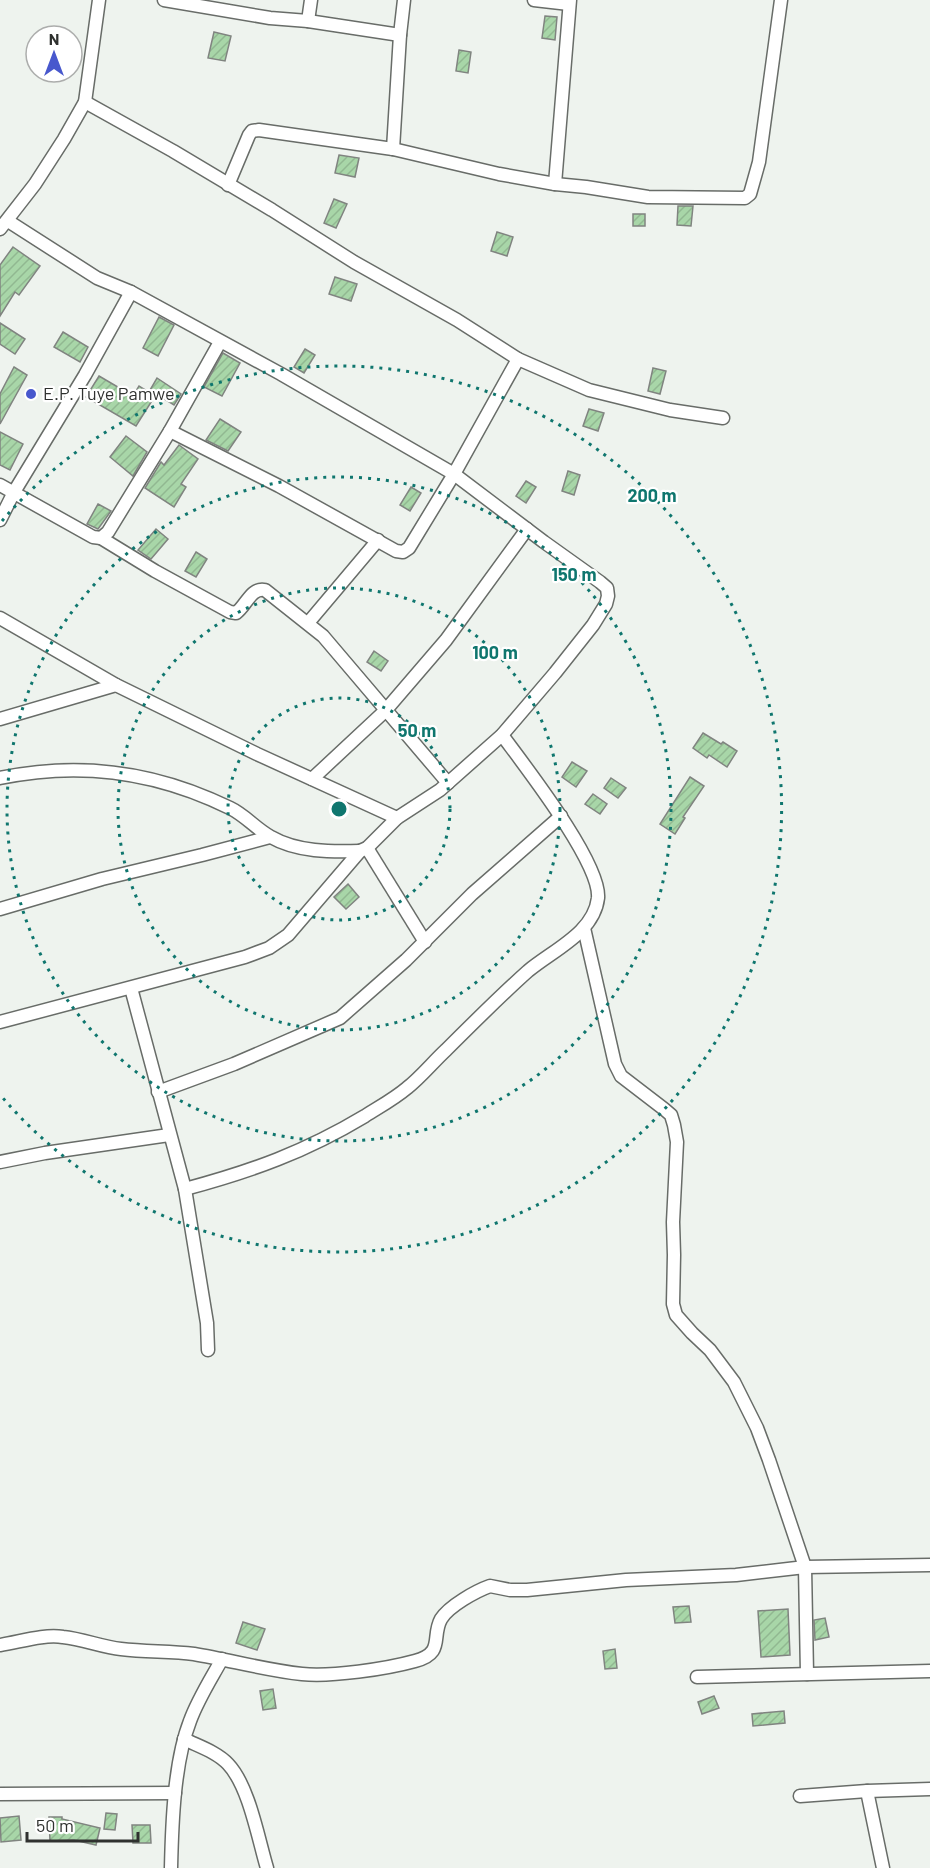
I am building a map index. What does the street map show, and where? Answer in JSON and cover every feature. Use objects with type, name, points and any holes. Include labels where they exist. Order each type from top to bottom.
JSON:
[{"type":"street","points":[[0,1022],[245,957],[269,948],[288,935],[364,850],[397,818],[425,801],[448,783],[502,735],[593,625],[606,604],[608,596],[607,588],[600,582],[454,474],[333,403],[131,292],[97,278],[4,225],[64,139],[85,102],[99,0]]},
{"type":"street","points":[[164,0],[270,18],[308,21],[400,35]]},
{"type":"street","points":[[308,21],[311,0]]},
{"type":"street","points":[[393,149],[404,0]]},
{"type":"street","points":[[534,0],[570,2],[555,184]]},
{"type":"street","points":[[228,185],[249,135],[252,131],[259,130],[393,149],[499,174],[555,184],[648,197],[745,198],[750,194],[759,162],[781,0]]},
{"type":"street","points":[[85,102],[272,210],[354,262],[456,320],[518,359],[589,390],[625,400],[723,418]]},
{"type":"street","points":[[0,520],[14,492],[85,375],[131,292]]},
{"type":"street","points":[[101,538],[108,532],[170,431],[220,342]]},
{"type":"street","points":[[170,431],[279,486],[396,551],[403,552],[409,548],[454,474],[518,359]]},
{"type":"street","points":[[0,485],[93,537],[101,538],[230,612],[236,613],[241,610],[255,592],[259,589],[265,590],[323,636],[448,783]]},
{"type":"street","points":[[312,779],[385,711],[446,640],[527,530]]},
{"type":"street","points":[[308,623],[378,540]]},
{"type":"street","points":[[0,618],[116,685],[397,818]]},
{"type":"street","points":[[0,719],[116,685]]},
{"type":"street","points":[[184,1189],[241,1174],[289,1155],[323,1140],[384,1104],[407,1088],[529,971],[584,928],[595,914],[598,895],[594,875],[561,816],[502,735]]},
{"type":"street","points":[[0,778],[55,771],[95,770],[129,773],[196,793],[233,809],[270,837],[304,848],[333,852],[364,850]]},
{"type":"street","points":[[158,1092],[234,1064],[340,1018],[425,942],[472,894],[561,816]]},
{"type":"street","points":[[0,909],[102,879],[270,837]]},
{"type":"street","points":[[364,850],[425,942]]},
{"type":"street","points":[[584,928],[615,1064],[621,1076],[671,1115],[674,1125],[676,1142],[673,1304],[676,1315],[723,1365],[745,1400],[769,1460],[805,1567],[807,1674]]},
{"type":"street","points":[[131,988],[184,1189],[207,1323],[208,1350]]},
{"type":"street","points":[[0,1162],[169,1135]]},
{"type":"street","points":[[0,1645],[63,1636],[121,1649],[191,1654],[305,1675],[333,1674],[424,1658],[432,1652],[437,1642],[437,1629],[447,1612],[490,1586],[510,1590],[527,1590],[626,1580],[736,1575],[805,1567],[930,1565]]},
{"type":"street","points":[[171,1868],[175,1793],[184,1739],[190,1720],[222,1659]]},
{"type":"street","points":[[697,1677],[930,1671]]},
{"type":"street","points":[[184,1739],[227,1763],[242,1783],[267,1868]]},
{"type":"street","points":[[800,1796],[930,1789]]},
{"type":"street","points":[[867,1791],[883,1868]]},
{"type":"street","points":[[0,1794],[175,1793]]},
{"type":"building","points":[[545,16],[557,17],[555,40],[542,38]]},
{"type":"building","points":[[214,32],[231,36],[225,61],[208,58]]},
{"type":"building","points":[[459,50],[471,52],[468,73],[456,71]]},
{"type":"building","points":[[339,155],[359,158],[355,177],[335,173]]},
{"type":"building","points":[[334,199],[347,204],[336,228],[324,223]]},
{"type":"building","points":[[678,206],[693,206],[691,226],[677,225]]},
{"type":"building","points":[[633,214],[645,214],[645,226],[633,226]]},
{"type":"building","points":[[497,232],[513,237],[507,256],[491,251]]},
{"type":"building","points":[[13,247],[40,266],[19,295],[15,292],[0,316],[0,265]]},
{"type":"building","points":[[335,277],[357,284],[351,301],[329,294]]},
{"type":"building","points":[[159,317],[174,325],[158,356],[143,348]]},
{"type":"building","points":[[0,323],[25,339],[15,354],[0,344]]},
{"type":"building","points":[[63,332],[88,347],[80,362],[54,347]]},
{"type":"building","points":[[305,349],[315,355],[304,373],[294,367]]},
{"type":"building","points":[[223,353],[240,363],[222,396],[204,387]]},
{"type":"building","points":[[14,367],[27,375],[0,424],[0,394]]},
{"type":"building","points":[[653,368],[666,371],[660,394],[648,391]]},
{"type":"building","points":[[99,376],[133,396],[139,386],[155,396],[136,426],[86,397]]},
{"type":"building","points":[[157,378],[181,394],[174,405],[150,390]]},
{"type":"building","points":[[589,409],[604,413],[598,431],[583,426]]},
{"type":"building","points":[[220,419],[241,432],[228,451],[206,440]]},
{"type":"building","points":[[0,432],[23,444],[10,470],[0,465]]},
{"type":"building","points":[[126,436],[147,452],[133,476],[110,457]]},
{"type":"building","points":[[179,445],[198,459],[181,484],[186,487],[174,507],[145,488],[161,462],[164,465]]},
{"type":"building","points":[[568,471],[580,475],[574,495],[562,491]]},
{"type":"building","points":[[526,481],[536,487],[526,503],[516,496]]},
{"type":"building","points":[[411,487],[421,493],[410,511],[400,505]]},
{"type":"building","points":[[98,504],[111,511],[98,529],[87,524]]},
{"type":"building","points":[[156,529],[168,539],[151,559],[138,550]]},
{"type":"building","points":[[196,552],[207,559],[196,577],[185,571]]},
{"type":"building","points":[[374,651],[388,661],[381,671],[367,662]]},
{"type":"building","points":[[703,733],[737,751],[727,767],[709,755],[707,758],[693,748]]},
{"type":"building","points":[[572,762],[587,771],[576,787],[562,777]]},
{"type":"building","points":[[690,777],[704,786],[683,817],[685,818],[675,834],[660,824]]},
{"type":"building","points":[[611,778],[626,788],[618,798],[604,788]]},
{"type":"building","points":[[593,794],[607,804],[600,814],[585,804]]},
{"type":"building","points":[[348,884],[359,897],[346,909],[334,897]]},
{"type":"building","points":[[689,1606],[691,1622],[675,1623],[673,1607]]},
{"type":"building","points":[[788,1609],[790,1655],[761,1657],[758,1611]]},
{"type":"building","points":[[825,1618],[829,1637],[815,1640],[814,1620]]},
{"type":"building","points":[[243,1622],[265,1629],[257,1650],[236,1643]]},
{"type":"building","points":[[615,1649],[617,1668],[605,1669],[603,1651]]},
{"type":"building","points":[[273,1689],[276,1708],[263,1710],[260,1691]]},
{"type":"building","points":[[714,1696],[719,1708],[702,1714],[698,1702]]},
{"type":"building","points":[[784,1711],[785,1723],[753,1726],[752,1714]]},
{"type":"building","points":[[106,1813],[117,1814],[115,1830],[104,1829]]},
{"type":"building","points":[[19,1816],[21,1840],[1,1842],[0,1818]]},
{"type":"building","points":[[49,1817],[62,1817],[62,1819],[100,1828],[96,1845],[74,1840],[50,1841]]},
{"type":"building","points":[[132,1825],[150,1825],[151,1843],[133,1843]]},
{"type":"place","name":"E.P. Tuye Pamwe","points":[[31,394]]}]
